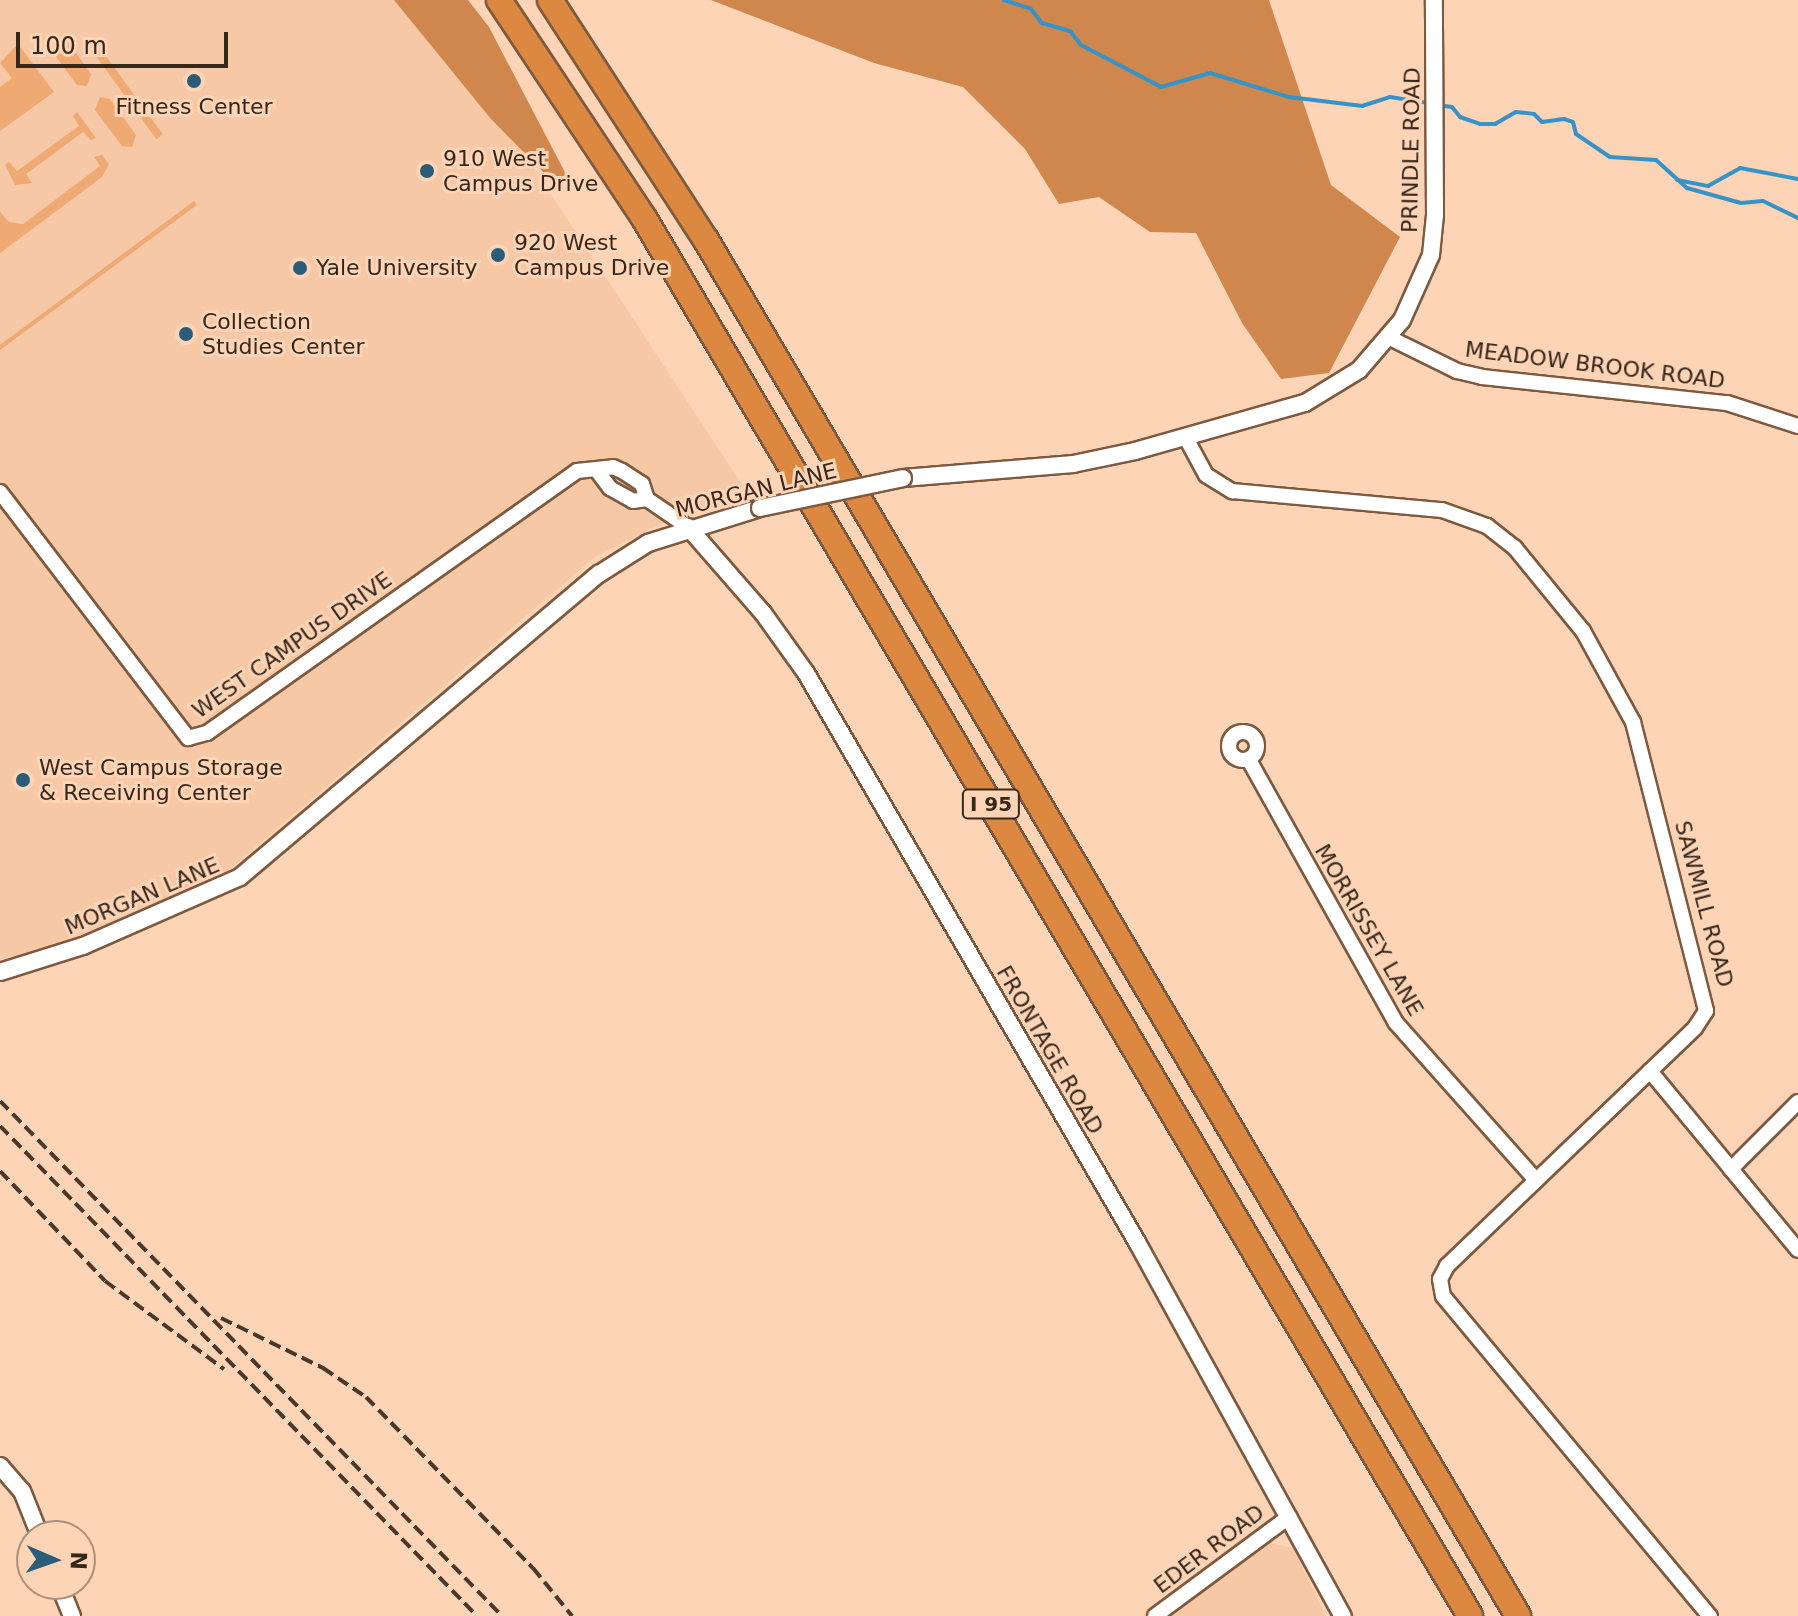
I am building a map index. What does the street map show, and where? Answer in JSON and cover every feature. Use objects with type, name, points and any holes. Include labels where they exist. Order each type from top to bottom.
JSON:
[{"type":"highway","name":"I 95","points":[[499,0],[644,218],[1470,1616]]},
{"type":"highway","name":"I 95","points":[[550,0],[713,251],[1518,1616]]},
{"type":"street","name":"PRINDLE ROAD","points":[[1390,338],[1418,292],[1431,255],[1435,120],[1434,0]]},
{"type":"street","name":"MEADOW BROOK ROAD","points":[[1390,338],[1457,371],[1482,377],[1727,403],[1798,426]]},
{"type":"street","name":"MORGAN LANE","points":[[0,972],[83,946],[240,877],[599,574],[648,543],[688,527],[760,508],[903,478],[1073,464],[1186,438],[1329,392],[1359,370],[1390,338]]},
{"type":"street","name":"SAWMILL ROAD","points":[[1186,438],[1206,475],[1232,491],[1442,510],[1487,526],[1515,548],[1583,631],[1633,722],[1707,1001],[1700,1022],[1447,1266],[1440,1279],[1443,1296],[1710,1616]]},
{"type":"street","name":"WEST CAMPUS DRIVE","points":[[0,492],[177,728],[194,738],[577,471],[598,472],[613,467],[622,471],[642,484],[647,499],[688,527]]},
{"type":"street","name":"FRONTAGE ROAD","points":[[688,527],[763,613],[806,673],[1129,1228],[1343,1616]]},
{"type":"street","name":"MORRISSEY LANE","points":[[1249,760],[1396,1023],[1536,1180]]},
{"type":"street","points":[[1650,1071],[1798,1250]]},
{"type":"street","points":[[1731,1169],[1798,1102]]},
{"type":"street","points":[[0,1466],[22,1491],[34,1520]]},
{"type":"street","name":"EDER ROAD","points":[[1155,1616],[1289,1517]]},
{"type":"shaded area","name":"Yale University","points":[[0,0],[414,0],[448,38],[751,498],[690,510],[596,556],[224,874],[42,951],[0,959]]},
{"type":"shaded area","points":[[394,0],[468,0],[489,27],[569,180],[552,181],[491,119]]},
{"type":"shaded area","points":[[711,0],[1269,0],[1331,185],[1400,237],[1329,373],[1281,379],[1242,323],[1196,233],[1150,232],[1099,197],[1059,204],[1025,149],[963,87],[874,63]]},
{"type":"shaded area","points":[[59,40],[69,43],[91,74],[87,86],[77,85],[54,54]]},
{"type":"shaded area","points":[[18,44],[54,92],[0,131],[0,87],[12,78],[0,63]]},
{"type":"shaded area","points":[[100,48],[163,135],[156,139],[94,53]]},
{"type":"shaded area","points":[[100,97],[110,99],[136,135],[132,147],[122,146],[95,110]]},
{"type":"shaded area","points":[[77,112],[96,138],[91,140],[83,132],[26,174],[32,183],[15,185],[5,165],[9,162],[17,171],[79,126],[73,116]]},
{"type":"shaded area","points":[[102,155],[109,164],[102,177],[0,253],[0,212],[9,222],[23,224],[100,166],[94,157]]},
{"type":"shaded area","points":[[194,201],[197,205],[0,350],[0,345]]},
{"type":"shaded area","points":[[1265,1542],[1293,1548],[1326,1616],[1163,1616]]},
{"type":"waterway","points":[[1004,0],[1031,9],[1042,23],[1070,31],[1081,45],[1161,87],[1210,73],[1289,97],[1362,106],[1390,97],[1429,103]]},
{"type":"waterway","points":[[1437,105],[1452,107],[1460,117],[1480,124],[1495,124],[1516,112],[1534,114],[1542,122],[1564,119],[1573,122],[1576,134],[1610,157],[1656,160],[1687,188],[1741,203],[1763,201],[1798,218]]},
{"type":"waterway","points":[[1677,180],[1708,186],[1740,168],[1798,179]]},
{"type":"railway","points":[[0,1101],[502,1616]]},
{"type":"railway","points":[[0,1126],[477,1616]]},
{"type":"railway","points":[[0,1171],[105,1281],[224,1369]]},
{"type":"railway","points":[[221,1318],[323,1368],[366,1397],[533,1568],[572,1616]]},
{"type":"place","name":"Fitness Center","points":[[194,81]]},
{"type":"place","name":"910 West Campus Drive","points":[[427,171]]},
{"type":"place","name":"920 West Campus Drive","points":[[498,255]]},
{"type":"place","name":"Yale University","points":[[300,268]]},
{"type":"place","name":"Collection Studies Center","points":[[186,334]]},
{"type":"place","name":"West Campus Storage & Receiving Center","points":[[23,780]]}]
